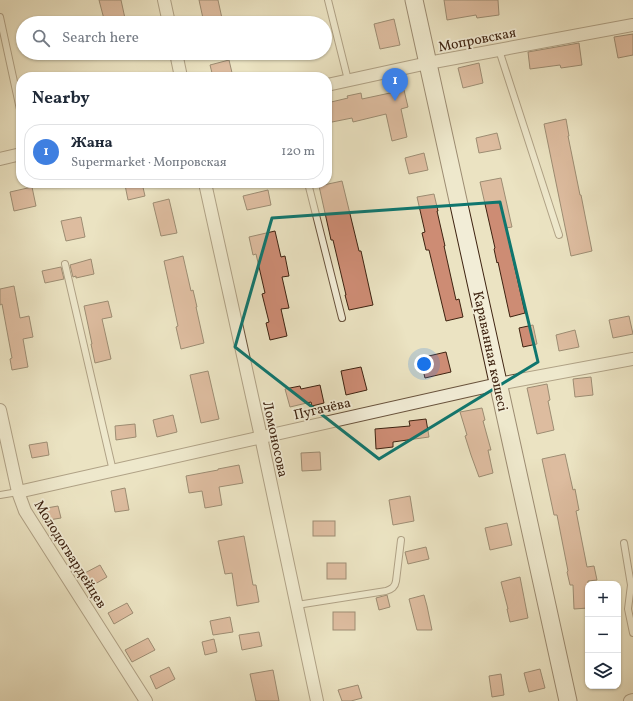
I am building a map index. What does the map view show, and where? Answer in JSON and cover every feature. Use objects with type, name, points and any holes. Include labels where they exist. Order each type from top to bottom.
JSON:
[{"type":"main road","name":"Караванная көшесі","points":[[414,0],[568,701]]},
{"type":"street","points":[[164,0],[167,16]]},
{"type":"street","name":"Мопровская","points":[[332,83],[428,63],[633,25]]},
{"type":"street","points":[[177,60],[180,72]]},
{"type":"street","points":[[0,159],[16,155]]},
{"type":"street","name":"Ломоносова","points":[[206,188],[317,701]]},
{"type":"street","name":"Пугачёва","points":[[18,492],[498,384],[633,359]]},
{"type":"street","name":"Молодогвардейцев","points":[[0,410],[18,492],[25,511],[146,701]]},
{"type":"lane","points":[[328,0],[348,80]]},
{"type":"lane","points":[[0,16],[16,91]]},
{"type":"lane","points":[[499,50],[559,234]]},
{"type":"lane","points":[[309,188],[342,318]]},
{"type":"lane","points":[[66,264],[113,471]]},
{"type":"lane","points":[[0,495],[18,492]]},
{"type":"lane","points":[[297,605],[392,589],[395,586],[398,575],[401,540]]},
{"type":"lane","points":[[624,543],[631,585],[628,609],[633,633]]},
{"type":"highlighted area","points":[[500,202],[538,362],[379,459],[235,347],[272,218]]},
{"type":"building","points":[[99,0],[121,0],[124,16],[103,16]]},
{"type":"building","points":[[199,0],[218,0],[221,16],[202,16]]},
{"type":"building","points":[[444,0],[498,0],[499,15],[477,18],[476,15],[447,20]]},
{"type":"building","points":[[394,19],[400,45],[380,49],[374,24]]},
{"type":"building","points":[[633,34],[633,55],[618,58],[614,37]]},
{"type":"building","points":[[579,43],[582,65],[561,68],[560,65],[530,69],[528,52]]},
{"type":"building","points":[[229,60],[232,72],[212,72],[210,65]]},
{"type":"building","points":[[479,63],[483,83],[463,88],[458,68]]},
{"type":"building","points":[[404,90],[408,107],[401,109],[407,137],[392,141],[386,114],[353,122],[352,118],[332,122],[332,102],[361,93],[362,99]]},
{"type":"building","points":[[566,119],[568,136],[592,251],[571,256],[544,124]]},
{"type":"building","points":[[497,133],[501,149],[479,153],[476,138]]},
{"type":"building","points":[[424,153],[428,170],[409,174],[405,158]]},
{"type":"building","points":[[501,178],[512,227],[506,228],[525,313],[510,317],[480,182]]},
{"type":"building","points":[[342,181],[359,251],[361,251],[373,305],[349,310],[319,188],[332,188],[332,183]]},
{"type":"building","points":[[32,188],[36,206],[14,211],[10,192]]},
{"type":"building","points":[[126,188],[143,188],[145,196],[128,200]]},
{"type":"building","points":[[268,190],[271,205],[247,210],[243,196]]},
{"type":"building","points":[[434,194],[456,300],[459,299],[463,317],[446,321],[429,250],[426,250],[422,233],[425,232],[417,197]]},
{"type":"building","points":[[169,199],[177,233],[161,236],[153,203]]},
{"type":"building","points":[[81,217],[85,237],[66,241],[61,221]]},
{"type":"building","points":[[275,231],[281,257],[285,256],[289,276],[282,277],[289,308],[281,309],[287,336],[270,340],[266,323],[269,322],[262,294],[265,293],[256,254],[253,255],[249,237]]},
{"type":"building","points":[[183,256],[191,291],[193,290],[204,343],[181,349],[176,327],[178,326],[164,261]]},
{"type":"building","points":[[91,259],[94,274],[76,278],[76,276],[73,277],[70,265]]},
{"type":"building","points":[[61,267],[64,279],[45,283],[42,271]]},
{"type":"building","points":[[14,286],[20,318],[29,316],[33,337],[23,339],[28,367],[12,370],[10,359],[12,358],[2,304],[0,305],[0,289]]},
{"type":"building","points":[[108,301],[112,317],[102,319],[111,359],[95,363],[84,306]]},
{"type":"building","points":[[629,316],[633,334],[613,338],[609,320]]},
{"type":"building","points":[[533,325],[537,344],[523,347],[519,328]]},
{"type":"building","points":[[575,330],[579,347],[559,351],[556,335]]},
{"type":"building","points":[[446,352],[451,372],[425,378],[420,358]]},
{"type":"building","points":[[361,367],[367,390],[346,395],[341,371]]},
{"type":"building","points":[[208,371],[219,419],[201,423],[190,375]]},
{"type":"building","points":[[591,377],[593,395],[575,397],[573,379]]},
{"type":"building","points":[[547,384],[550,400],[548,401],[554,430],[537,434],[527,388]]},
{"type":"building","points":[[320,385],[324,403],[312,406],[311,402],[290,407],[285,389],[300,386],[301,389]]},
{"type":"building","points":[[482,408],[485,420],[483,421],[491,450],[488,450],[493,473],[479,477],[465,436],[467,435],[460,412]]},
{"type":"building","points":[[173,415],[177,432],[157,437],[153,420]]},
{"type":"building","points":[[426,419],[429,437],[393,442],[393,447],[376,449],[375,429],[410,426],[409,421]]},
{"type":"building","points":[[135,424],[136,437],[116,440],[115,426]]},
{"type":"building","points":[[47,442],[49,455],[32,458],[29,445]]},
{"type":"building","points":[[320,452],[321,470],[302,471],[301,453]]},
{"type":"building","points":[[565,454],[573,490],[575,489],[579,510],[576,511],[587,567],[594,566],[597,580],[585,581],[585,608],[574,609],[573,585],[570,585],[557,515],[554,515],[542,459]]},
{"type":"building","points":[[239,465],[243,483],[219,487],[222,505],[205,508],[202,491],[189,493],[186,476]]},
{"type":"building","points":[[125,488],[129,510],[115,512],[111,491]]},
{"type":"building","points":[[410,496],[414,521],[393,525],[389,500]]},
{"type":"building","points":[[58,506],[61,518],[43,521],[41,509]]},
{"type":"building","points":[[313,521],[335,521],[335,536],[313,536]]},
{"type":"building","points":[[507,523],[512,545],[490,550],[485,528]]},
{"type":"building","points":[[244,536],[253,585],[256,585],[259,602],[237,606],[232,573],[225,574],[218,541]]},
{"type":"building","points":[[426,547],[429,559],[408,564],[405,552]]},
{"type":"building","points":[[327,563],[346,563],[346,579],[327,579]]},
{"type":"building","points":[[100,565],[107,577],[90,587],[83,574]]},
{"type":"building","points":[[520,577],[528,618],[510,622],[501,582]]},
{"type":"building","points":[[387,595],[390,607],[379,610],[376,598]]},
{"type":"building","points":[[424,595],[432,630],[417,630],[409,599]]},
{"type":"building","points":[[127,603],[133,613],[114,624],[108,613]]},
{"type":"building","points":[[333,612],[355,612],[355,630],[333,630]]},
{"type":"building","points":[[230,617],[233,632],[213,635],[210,621]]},
{"type":"building","points":[[259,632],[262,646],[242,650],[239,635]]},
{"type":"building","points":[[148,638],[155,650],[132,662],[125,650]]},
{"type":"building","points":[[214,639],[217,652],[205,655],[202,642]]},
{"type":"building","points":[[169,667],[175,679],[156,689],[150,676]]},
{"type":"building","points":[[540,669],[545,688],[529,692],[524,673]]},
{"type":"building","points":[[273,670],[279,701],[256,701],[250,674]]},
{"type":"building","points":[[501,674],[504,695],[492,697],[489,676]]},
{"type":"building","points":[[358,685],[362,698],[351,701],[342,701],[338,690]]},
{"type":"place","name":"Жана","points":[[395,101]]}]
